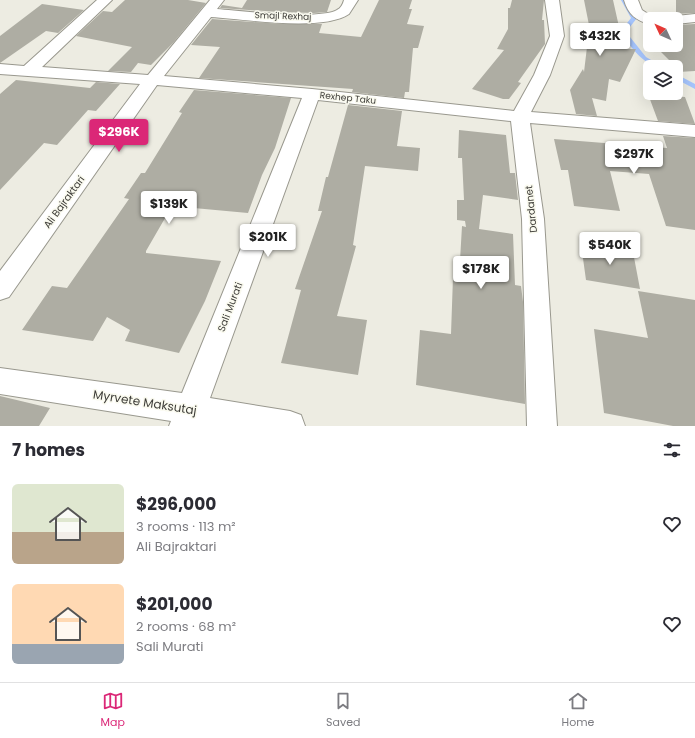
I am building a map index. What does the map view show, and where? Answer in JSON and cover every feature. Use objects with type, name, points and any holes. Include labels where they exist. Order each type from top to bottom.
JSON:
[{"type":"street","points":[[28,71],[105,0]]},
{"type":"street","name":"Smajl Rexhaj","points":[[212,6],[289,18],[328,17],[344,12],[351,0]]},
{"type":"street","points":[[520,117],[542,75],[557,36],[552,0]]},
{"type":"street","points":[[631,0],[633,8],[643,18]]},
{"type":"street","name":"Ali Bajraktari","points":[[0,290],[152,80],[212,6]]},
{"type":"street","points":[[683,19],[695,18]]},
{"type":"street","name":"Rexhep Taku","points":[[0,69],[312,94],[520,117],[695,131]]},
{"type":"street","name":"Sali Murati","points":[[187,417],[312,94]]},
{"type":"street","name":"Dardanet","points":[[520,117],[533,219],[542,426]]},
{"type":"street","name":"Myrvete Maksutaj","points":[[0,381],[187,417],[290,426]]},
{"type":"building","points":[[125,0],[188,0],[206,3],[173,43],[151,65],[138,63],[131,72],[108,71],[132,47],[76,36],[103,11],[112,12]]},
{"type":"building","points":[[247,0],[331,0],[327,12],[314,13],[220,8],[222,5],[242,8]]},
{"type":"building","points":[[379,0],[412,0],[409,9],[412,9],[407,24],[424,26],[418,48],[413,48],[409,92],[405,92],[404,98],[352,92],[353,89],[199,78],[220,47],[191,45],[212,19],[282,24],[322,24],[319,33],[361,37]]},
{"type":"building","points":[[512,0],[544,0],[542,20],[544,20],[545,44],[518,82],[521,83],[509,99],[503,99],[472,89],[504,50],[497,49],[508,29],[508,8],[510,8]]},
{"type":"building","points":[[584,0],[613,0],[624,49],[636,49],[620,82],[609,79],[606,101],[592,98],[597,116],[576,114],[570,90],[583,69],[584,72],[587,47],[584,24],[589,25]]},
{"type":"building","points":[[676,0],[695,0],[695,13],[683,14],[683,12],[676,12]]},
{"type":"building","points":[[42,4],[84,10],[58,33],[46,31],[0,63],[0,36]]},
{"type":"building","points":[[695,24],[695,71],[683,72],[683,60],[669,60],[661,52],[683,52],[683,25]]},
{"type":"building","points":[[16,80],[90,88],[96,82],[120,84],[96,111],[88,110],[57,145],[44,143],[0,190],[0,94]]},
{"type":"building","points":[[194,90],[291,98],[275,148],[262,175],[248,213],[172,206],[146,251],[146,253],[221,261],[205,301],[179,353],[125,341],[130,330],[107,317],[93,341],[22,330],[52,286],[67,288],[129,199],[124,198],[141,173],[145,173],[182,113],[179,112]]},
{"type":"building","points":[[683,97],[685,97],[695,124],[658,121],[650,100],[683,100]]},
{"type":"building","points":[[348,105],[402,111],[397,146],[420,148],[418,171],[365,166],[353,245],[356,246],[337,316],[367,320],[358,375],[281,363],[301,290],[295,289],[322,211],[318,211],[326,177],[328,177]]},
{"type":"building","points":[[459,130],[506,135],[510,173],[515,173],[518,200],[483,195],[479,229],[513,234],[515,285],[521,286],[523,302],[525,404],[416,385],[420,330],[451,334],[453,277],[459,278],[462,226],[466,227],[465,221],[457,220],[457,200],[464,200],[462,158],[458,158]]},
{"type":"building","points":[[663,136],[695,138],[695,230],[666,226],[649,174],[610,171],[620,211],[574,206],[568,170],[561,170],[554,139],[667,148]]},
{"type":"building","points":[[581,244],[633,252],[640,289],[586,280]]},
{"type":"building","points":[[638,291],[695,300],[695,426],[673,426],[604,413],[594,329],[648,338]]},
{"type":"building","points":[[0,396],[50,408],[39,426],[0,426]]},
{"type":"waterway","points":[[623,0],[634,18],[623,32],[644,58],[648,60]]},
{"type":"waterway","points":[[683,80],[695,87]]}]
